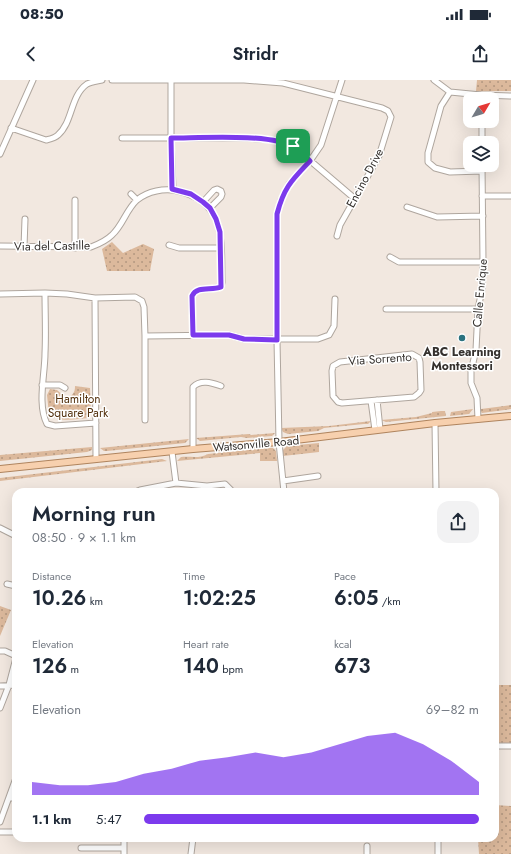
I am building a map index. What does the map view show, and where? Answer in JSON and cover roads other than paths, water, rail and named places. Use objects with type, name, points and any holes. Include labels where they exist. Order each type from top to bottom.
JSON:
[{"type":"main road","name":"Watsonville Road","points":[[0,469],[279,442],[378,429],[511,416]]},
{"type":"street","points":[[0,154],[33,80]]},
{"type":"street","points":[[12,128],[46,140],[57,136],[67,123],[72,107],[79,93],[88,84],[102,80]]},
{"type":"street","name":"Encino Drive","points":[[112,80],[244,80],[283,83],[382,108],[388,111],[391,117],[379,156],[354,198],[340,225],[337,236]]},
{"type":"street","points":[[171,80],[172,189]]},
{"type":"street","points":[[284,488],[279,442],[277,214],[281,200],[289,184],[310,161],[321,145],[342,80]]},
{"type":"street","points":[[434,80],[450,92],[463,94]]},
{"type":"street","points":[[450,92],[441,106],[428,153],[428,162],[435,168],[450,172],[463,170]]},
{"type":"street","points":[[499,96],[511,96]]},
{"type":"street","points":[[122,138],[245,138],[274,140],[293,146],[354,198]]},
{"type":"street","name":"Calle Enrique","points":[[478,419],[477,398],[471,383],[471,371],[476,350],[478,309],[482,290],[482,172]]},
{"type":"street","name":"Via del Castille","points":[[0,246],[91,247],[102,243],[113,234],[129,209],[137,200],[157,190],[172,189],[191,194],[210,208],[216,219],[220,232],[221,248],[221,287],[198,290],[194,292],[192,296],[193,335]]},
{"type":"street","points":[[203,202],[214,190],[217,189],[221,191],[221,197],[210,208]]},
{"type":"street","points":[[131,194],[137,200]]},
{"type":"street","points":[[482,196],[511,196]]},
{"type":"street","points":[[75,200],[75,248]]},
{"type":"street","points":[[406,207],[437,218],[483,216]]},
{"type":"street","points":[[24,247],[25,219]]},
{"type":"street","points":[[169,245],[179,248],[221,248]]},
{"type":"street","points":[[390,257],[399,262],[483,262]]},
{"type":"street","points":[[45,293],[45,354],[42,385],[43,417],[47,424],[55,426],[96,423]]},
{"type":"street","points":[[0,294],[45,293],[95,298],[135,297],[142,301],[144,307],[145,336],[145,420]]},
{"type":"street","points":[[95,298],[96,459]]},
{"type":"street","points":[[145,336],[229,335],[244,339],[318,339],[329,336],[334,326],[335,299]]},
{"type":"street","points":[[386,310],[478,309]]},
{"type":"street","name":"Via Sorrento","points":[[412,354],[416,356],[420,362],[421,390],[419,393],[414,397],[377,400],[342,403],[338,402],[333,396],[332,371],[334,366],[340,362],[412,354]]},
{"type":"street","points":[[193,450],[193,387],[197,383],[205,382],[221,386]]},
{"type":"street","points":[[42,385],[60,385],[65,388]]},
{"type":"street","points":[[377,400],[378,429]]},
{"type":"street","points":[[371,401],[378,429]]},
{"type":"street","points":[[435,423],[436,488]]},
{"type":"street","points":[[172,452],[176,483]]},
{"type":"street","points":[[283,481],[318,476]]},
{"type":"street","points":[[150,488],[176,483],[202,488]]},
{"type":"street","points":[[211,488],[225,484],[229,488]]},
{"type":"street","points":[[0,528],[12,534]]},
{"type":"street","points":[[7,584],[12,585]]},
{"type":"street","points":[[0,651],[5,651],[12,655]]},
{"type":"street","points":[[0,708],[12,671]]},
{"type":"street","points":[[0,686],[12,685]]},
{"type":"street","points":[[499,746],[511,746]]},
{"type":"street","points":[[0,822],[12,789]]},
{"type":"street","points":[[0,832],[12,832]]},
{"type":"street","points":[[124,842],[124,854]]},
{"type":"street","points":[[191,854],[192,842]]},
{"type":"street","points":[[438,842],[438,854]]},
{"type":"street","points":[[367,846],[367,854]]},
{"type":"street","points":[[81,848],[124,848]]},
{"type":"place","name":"ABC Learning Montessori","points":[[462,338]]},
{"type":"park label","name":"Hamilton Square Park","points":[[78,406]]}]
